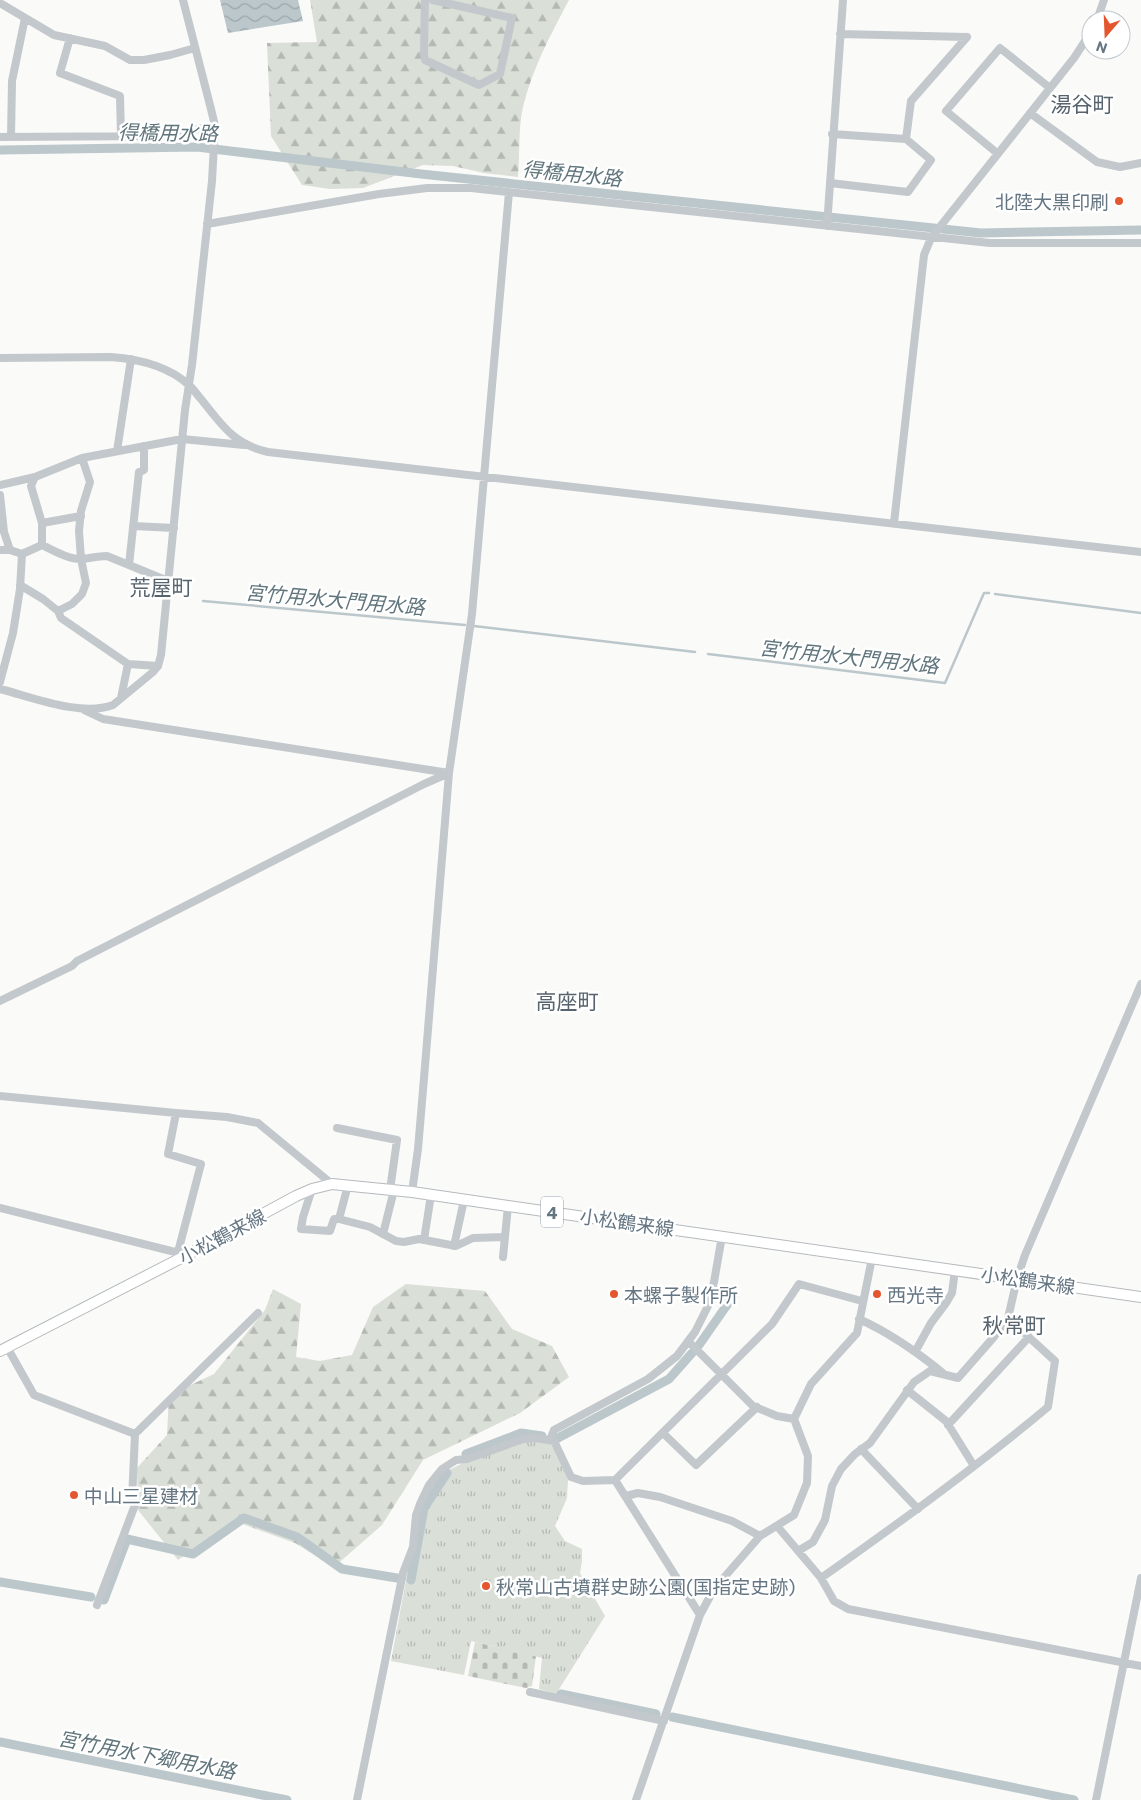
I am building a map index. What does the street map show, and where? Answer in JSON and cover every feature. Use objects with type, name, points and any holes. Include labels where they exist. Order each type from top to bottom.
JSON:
[{"type":"main road","name":"小松鶴来線","points":[[3,1349],[296,1196],[312,1189],[332,1184],[412,1192],[1141,1297]]},
{"type":"street","points":[[0,689],[82,708],[104,709],[113,705],[158,666],[161,655],[182,439],[207,224],[215,126],[183,0]]},
{"type":"street","points":[[425,0],[425,60],[479,85],[500,74],[512,18],[433,0]]},
{"type":"street","points":[[827,219],[843,0]]},
{"type":"street","points":[[0,3],[54,35],[105,46],[130,60],[144,60],[195,48]]},
{"type":"street","points":[[11,137],[12,81],[24,18]]},
{"type":"street","points":[[840,34],[967,37],[911,101],[906,139]]},
{"type":"street","points":[[70,38],[60,73],[120,96],[122,136]]},
{"type":"street","points":[[894,523],[924,255],[932,235],[1081,47]]},
{"type":"street","points":[[997,153],[946,111],[1000,48],[1050,88]]},
{"type":"street","points":[[1030,113],[1097,162],[1120,167],[1141,163]]},
{"type":"street","points":[[0,137],[159,136],[215,126]]},
{"type":"street","points":[[830,183],[908,192],[931,160],[906,139],[832,134]]},
{"type":"street","points":[[207,224],[379,194],[427,188],[471,188],[827,219],[990,243],[1141,243]]},
{"type":"street","points":[[412,1192],[418,1148],[448,773],[472,614],[509,192]]},
{"type":"street","points":[[0,358],[110,357],[147,363],[189,384],[221,425],[235,438],[255,449],[268,452],[1141,552]]},
{"type":"street","points":[[116,451],[131,359]]},
{"type":"street","points":[[0,484],[35,477],[82,458],[182,439],[248,445]]},
{"type":"street","points":[[128,565],[138,472],[144,470],[144,446]]},
{"type":"street","points":[[58,611],[72,604],[82,594],[86,584],[81,559],[79,531],[80,516],[90,482],[82,458]]},
{"type":"street","points":[[35,477],[31,486],[42,523],[42,545]]},
{"type":"street","points":[[0,495],[4,532],[10,550]]},
{"type":"street","points":[[42,523],[80,516]]},
{"type":"street","points":[[133,526],[174,528]]},
{"type":"street","points":[[42,545],[59,554],[81,559],[107,556],[168,581]]},
{"type":"street","points":[[0,550],[10,550],[22,554],[42,545]]},
{"type":"street","points":[[0,682],[13,633],[20,585],[22,554]]},
{"type":"street","points":[[20,585],[43,599],[58,611],[62,618],[128,664],[158,666]]},
{"type":"street","points":[[121,698],[128,664]]},
{"type":"street","points":[[82,708],[103,719],[448,773]]},
{"type":"street","points":[[0,1001],[72,966],[77,961],[415,788],[448,773]]},
{"type":"street","points":[[798,1551],[813,1542],[825,1520],[832,1486],[841,1469],[861,1449],[870,1443],[914,1382],[930,1371],[958,1378],[1008,1318],[1016,1279],[1025,1255],[1141,984]]},
{"type":"street","points":[[0,1096],[227,1116],[258,1123],[332,1184]]},
{"type":"street","points":[[0,1208],[183,1254],[201,1164],[168,1154],[176,1113]]},
{"type":"street","points":[[338,1128],[397,1140],[392,1190],[383,1234]]},
{"type":"street","points":[[339,1219],[348,1185]]},
{"type":"street","points":[[312,1189],[301,1229],[330,1231],[334,1219],[339,1219],[370,1227],[396,1241],[404,1242],[419,1239],[454,1246],[473,1238],[504,1237]]},
{"type":"street","points":[[424,1240],[431,1195]]},
{"type":"street","points":[[454,1246],[464,1200]]},
{"type":"street","points":[[503,1257],[508,1206]]},
{"type":"street","points":[[550,1440],[554,1430],[648,1379],[677,1356],[708,1306],[722,1236]]},
{"type":"street","points":[[636,1800],[700,1615],[714,1589],[760,1536],[794,1515],[807,1483],[808,1456],[794,1418],[811,1384],[857,1332],[872,1258]]},
{"type":"street","points":[[915,1352],[931,1323],[952,1293],[955,1270]]},
{"type":"street","points":[[357,1800],[403,1573],[413,1547],[416,1516],[429,1486],[442,1469],[456,1460],[467,1459],[522,1439],[534,1438],[554,1441],[571,1477],[583,1481],[615,1480],[772,1324],[799,1284],[862,1301]]},
{"type":"street","points":[[97,1605],[135,1505],[132,1500],[135,1434],[258,1313]]},
{"type":"street","points":[[821,1578],[918,1509],[1048,1407],[1055,1360],[1008,1318]]},
{"type":"street","points":[[859,1319],[882,1330],[915,1352],[944,1375]]},
{"type":"street","points":[[948,1425],[1029,1337]]},
{"type":"street","points":[[688,1341],[721,1375],[757,1407],[777,1416],[794,1418]]},
{"type":"street","points":[[3,1349],[34,1395],[135,1434]]},
{"type":"street","points":[[907,1390],[946,1421],[974,1466]]},
{"type":"street","points":[[663,1433],[696,1464],[757,1407]]},
{"type":"street","points":[[861,1449],[918,1509]]},
{"type":"street","points":[[615,1480],[700,1615]]},
{"type":"street","points":[[626,1496],[638,1493],[660,1497],[732,1521],[760,1536]]},
{"type":"street","points":[[777,1526],[821,1578],[834,1600],[848,1609],[1141,1666]]},
{"type":"street","points":[[1096,1800],[1141,1578]]},
{"type":"street","points":[[530,1692],[664,1722]]},
{"type":"green space","points":[[310,0],[569,0],[531,79],[520,123],[518,177],[484,173],[453,166],[423,165],[363,188],[330,189],[302,185],[271,136],[267,43],[317,42]]},
{"type":"green space","points":[[406,1284],[485,1291],[512,1329],[552,1346],[569,1377],[520,1413],[423,1460],[382,1525],[334,1567],[295,1543],[234,1521],[178,1560],[138,1510],[137,1468],[167,1435],[169,1395],[214,1374],[265,1310],[273,1289],[301,1304],[296,1357],[320,1361],[352,1355],[373,1307]]},
{"type":"green space","points":[[540,1441],[551,1444],[568,1480],[567,1498],[555,1526],[565,1541],[582,1549],[580,1573],[605,1616],[556,1694],[539,1689],[542,1658],[471,1641],[464,1675],[391,1661],[409,1564],[422,1528],[427,1500],[436,1483],[445,1472],[467,1461],[519,1442]]},
{"type":"green space","points":[[475,1642],[536,1656],[532,1686],[526,1688],[468,1676]]},
{"type":"water","points":[[220,0],[298,0],[303,21],[228,33]]},
{"type":"waterway","name":"得橋用水路","points":[[0,150],[197,147],[421,174],[981,233],[1141,230]]},
{"type":"waterway","name":"宮竹用水大門用水路","points":[[708,654],[945,683],[984,593],[989,593]]},
{"type":"waterway","name":"宮竹用水大門用水路","points":[[995,594],[1141,613]]},
{"type":"waterway","name":"宮竹用水大門用水路","points":[[203,601],[465,625]]},
{"type":"waterway","name":"宮竹用水大門用水路","points":[[474,626],[695,652]]},
{"type":"waterway","points":[[699,1345],[734,1295]]},
{"type":"waterway","points":[[558,1438],[669,1379],[692,1353]]},
{"type":"waterway","points":[[466,1454],[521,1433],[542,1436]]},
{"type":"waterway","points":[[411,1580],[424,1508],[447,1473]]},
{"type":"waterway","points":[[104,1600],[127,1539],[193,1554],[244,1518],[297,1537],[342,1569],[397,1578]]},
{"type":"waterway","points":[[0,1582],[91,1597]]},
{"type":"waterway","points":[[561,1694],[656,1714]]},
{"type":"waterway","points":[[672,1717],[1074,1800]]},
{"type":"waterway","name":"宮竹用水下郷用水路","points":[[0,1742],[287,1800]]},
{"type":"place","name":"北陸大黒印刷","points":[[1119,201]]},
{"type":"place","name":"本螺子製作所","points":[[614,1294]]},
{"type":"place","name":"西光寺","points":[[877,1294]]},
{"type":"place","name":"中山三星建材","points":[[74,1495]]},
{"type":"place","name":"秋常山古墳群史跡公園(国指定史跡)","points":[[486,1586]]},
{"type":"district","name":"湯谷町","points":[[1082,103]]},
{"type":"district","name":"荒屋町","points":[[161,586]]},
{"type":"district","name":"高座町","points":[[567,1000]]},
{"type":"district","name":"秋常町","points":[[1014,1324]]}]
